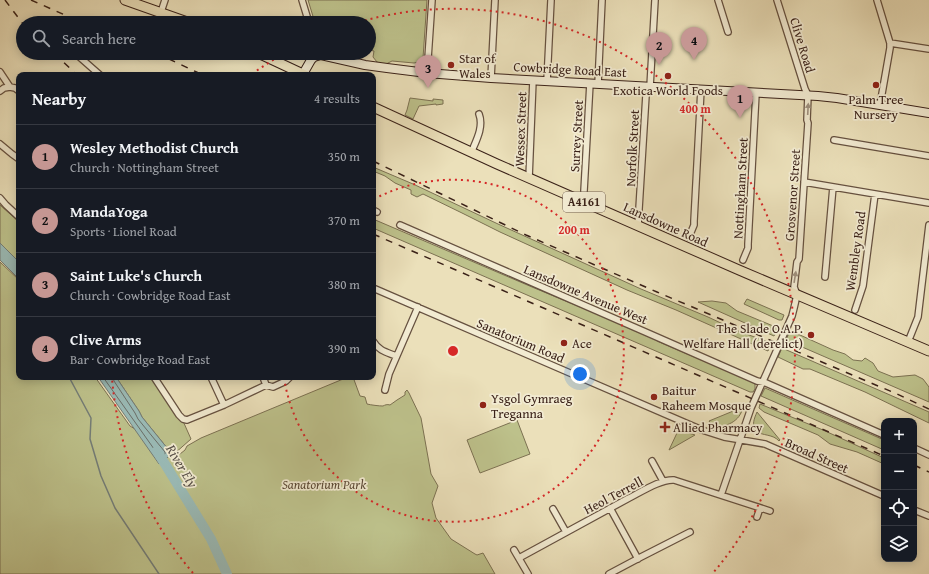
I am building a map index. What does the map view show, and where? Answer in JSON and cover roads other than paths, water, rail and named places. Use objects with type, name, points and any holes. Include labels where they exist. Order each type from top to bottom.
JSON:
[{"type":"main road","points":[[125,0],[171,16]]},
{"type":"main road","name":"Cowbridge Road East","points":[[276,60],[278,63],[299,72]]},
{"type":"main road","name":"Lansdowne Road","points":[[376,108],[471,153],[929,352]]},
{"type":"street","points":[[161,12],[165,0]]},
{"type":"street","points":[[302,0],[308,16]]},
{"type":"street","points":[[427,73],[432,0]]},
{"type":"street","points":[[491,78],[495,0]]},
{"type":"street","points":[[547,81],[551,0]]},
{"type":"street","name":"Surrey Street","points":[[584,190],[602,0]]},
{"type":"street","points":[[650,87],[655,0]]},
{"type":"street","points":[[718,0],[728,32]]},
{"type":"street","name":"Clive Road","points":[[777,0],[808,95]]},
{"type":"street","points":[[877,0],[890,43],[880,105]]},
{"type":"street","points":[[890,43],[929,49]]},
{"type":"street","points":[[83,60],[97,72]]},
{"type":"street","name":"Cowbridge Road East","points":[[305,72],[311,60]]},
{"type":"street","name":"Cowbridge Road East","points":[[343,60],[365,65],[427,73],[491,78],[808,95],[837,98],[929,114]]},
{"type":"street","points":[[0,72],[10,87]]},
{"type":"street","name":"Wessex Street","points":[[529,178],[533,80]]},
{"type":"street","points":[[0,91],[4,88],[10,87],[16,89]]},
{"type":"street","points":[[689,237],[694,225],[701,90]]},
{"type":"street","name":"Nottingham Street","points":[[743,260],[748,248],[756,93]]},
{"type":"street","name":"Norfolk Street","points":[[638,225],[646,95]]},
{"type":"street","name":"Grosvenor Street","points":[[797,294],[794,287],[797,262],[799,259],[808,123],[808,95]]},
{"type":"street","points":[[471,153],[480,133],[479,114]]},
{"type":"street","points":[[834,140],[929,156]]},
{"type":"street","points":[[0,144],[16,157]]},
{"type":"street","points":[[804,182],[929,203]]},
{"type":"street","points":[[825,278],[833,187]]},
{"type":"street","name":"Wembley Road","points":[[855,310],[863,286],[874,194]]},
{"type":"street","points":[[0,198],[16,214]]},
{"type":"street","name":"Lansdowne Avenue West","points":[[400,225],[881,434]]},
{"type":"street","points":[[908,342],[918,318],[929,226]]},
{"type":"street","points":[[419,234],[422,228]]},
{"type":"street","points":[[532,282],[535,276]]},
{"type":"street","name":"Sanatorium Road","points":[[376,289],[702,430],[740,439]]},
{"type":"street","points":[[721,495],[751,408],[792,316],[797,294]]},
{"type":"street","points":[[385,390],[396,356],[418,307]]},
{"type":"street","points":[[650,334],[653,327]]},
{"type":"street","points":[[376,345],[379,349],[396,356]]},
{"type":"street","points":[[156,380],[183,419],[190,419],[266,385],[273,387],[287,380]]},
{"type":"street","points":[[212,380],[224,405]]},
{"type":"street","points":[[264,380],[266,385]]},
{"type":"street","name":"Broad Street","points":[[740,439],[765,444],[881,495]]},
{"type":"street","points":[[917,449],[929,455]]},
{"type":"street","points":[[652,461],[663,481]]},
{"type":"street","name":"Heol Terrell","points":[[519,558],[610,508],[667,480],[674,480],[770,511]]},
{"type":"street","points":[[610,508],[638,559]]},
{"type":"street","points":[[757,517],[760,508]]},
{"type":"street","points":[[553,509],[566,532]]},
{"type":"street","points":[[917,511],[929,516]]},
{"type":"street","points":[[609,574],[690,532]]},
{"type":"street","points":[[514,550],[528,574]]},
{"type":"water","points":[[0,243],[16,259],[16,276],[0,260]]},
{"type":"water","points":[[100,380],[118,380],[142,417],[172,454],[159,464]]},
{"type":"waterway","points":[[71,380],[91,418],[90,439],[101,476],[115,508],[159,574]]},
{"type":"waterway","name":"River Ely","points":[[157,451],[211,539],[227,574]]},
{"type":"railway","points":[[5,0],[17,16]]},
{"type":"railway","points":[[31,0],[67,16]]},
{"type":"railway","points":[[61,60],[74,72]]},
{"type":"railway","points":[[171,60],[197,72]]},
{"type":"railway","points":[[376,162],[526,235],[929,409]]},
{"type":"railway","points":[[376,235],[881,455]]},
{"type":"railway","points":[[917,466],[929,472]]},
{"type":"place","name":"Clive Arms","points":[[694,60]]},
{"type":"place","name":"Star of Wales","points":[[451,65]]},
{"type":"place","name":"MandaYoga","points":[[659,65]]},
{"type":"place","name":"Exotica World Foods","points":[[668,76]]},
{"type":"place","name":"Palm Tree Nursery","points":[[876,85]]},
{"type":"place","name":"Saint Luke's Church","points":[[428,88]]},
{"type":"place","name":"Wesley Methodist Church","points":[[740,118]]},
{"type":"place","name":"The Slade O.A.P. Welfare Hall (derelict)","points":[[811,335]]},
{"type":"place","name":"Ace","points":[[564,343]]},
{"type":"place","name":"Baitur Raheem Mosque","points":[[654,397]]},
{"type":"place","name":"Ysgol Gymraeg Treganna","points":[[483,405]]},
{"type":"place","name":"Allied Pharmacy","points":[[665,427]]},
{"type":"park label","name":"Sanatorium Park","points":[[324,484]]}]
